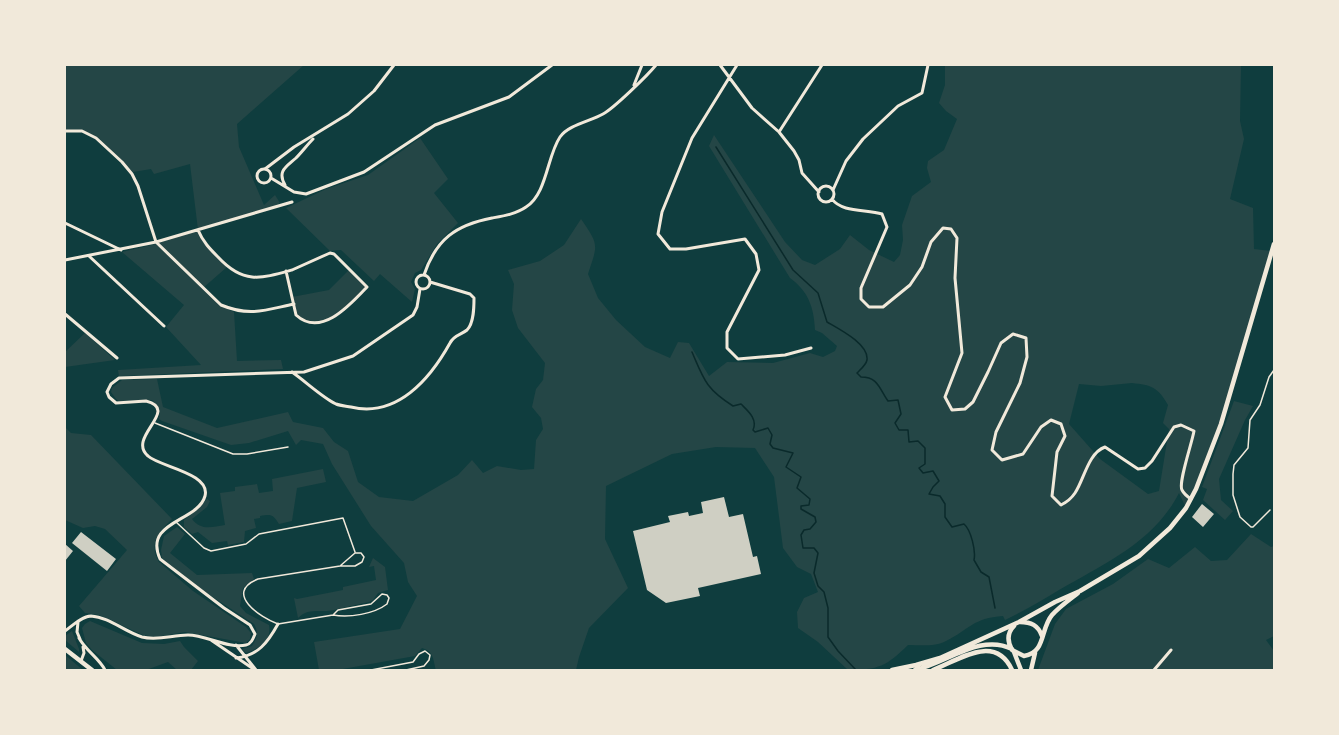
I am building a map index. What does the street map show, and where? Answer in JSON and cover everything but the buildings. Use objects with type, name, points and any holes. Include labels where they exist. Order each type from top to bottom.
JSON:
[{"type":"main road","points":[[892,670],[916,666],[940,658],[1019,622],[1055,602],[1080,591],[1145,552],[1170,528],[1191,500],[1226,410],[1274,244]]},
{"type":"main road","points":[[1031,670],[1035,653],[1041,645],[1042,636],[1052,615],[1080,591]]},
{"type":"main road","points":[[1019,622],[1033,624],[1040,631],[1042,636]]},
{"type":"main road","points":[[1019,622],[1009,634],[1009,645],[1021,670]]},
{"type":"main road","points":[[915,670],[932,665],[980,645],[996,644],[1024,656],[1035,653]]},
{"type":"main road","points":[[65,649],[92,670]]},
{"type":"main road","points":[[933,670],[971,654],[986,650],[1001,655],[1012,670]]},
{"type":"street","points":[[265,169],[271,173],[271,178],[267,183],[262,183],[258,180],[257,176],[259,171],[265,169],[294,147],[315,136],[348,114],[374,92],[394,65]]},
{"type":"street","points":[[271,178],[294,192],[306,194],[364,172],[435,125],[509,97],[552,65]]},
{"type":"street","points":[[633,87],[642,65]]},
{"type":"street","points":[[424,275],[441,243],[454,231],[469,223],[512,214],[527,207],[535,199],[540,190],[560,136],[579,124],[603,114],[656,65]]},
{"type":"street","points":[[720,65],[752,108],[778,132],[794,150],[799,160],[802,173],[819,192],[819,196],[822,200],[827,201],[832,199]]},
{"type":"street","points":[[737,65],[692,138],[662,212],[658,234],[670,249],[686,249],[745,239],[756,254],[759,270],[727,332],[727,348],[738,359],[785,355],[811,348]]},
{"type":"street","points":[[778,132],[822,65]]},
{"type":"street","points":[[832,199],[834,195],[833,190],[846,161],[863,139],[898,106],[922,93],[928,65]]},
{"type":"street","points":[[65,131],[82,131],[96,138],[122,162],[132,174],[138,186],[156,242],[221,305],[248,313],[294,304]]},
{"type":"street","points":[[286,187],[281,176],[283,167],[296,157],[315,136]]},
{"type":"street","points":[[819,192],[822,188],[827,186],[833,190]]},
{"type":"street","points":[[832,199],[836,204],[860,211],[873,211],[882,214],[887,227],[861,288],[861,299],[869,307],[883,307],[910,285],[922,267],[931,242],[944,228],[951,229],[957,238],[955,278],[962,353],[945,397],[952,410],[965,409],[973,402],[1001,343],[1013,334],[1026,338],[1027,357],[1020,383],[996,432],[992,450],[1002,460],[1023,454],[1041,427],[1051,420],[1061,424],[1065,436],[1057,452],[1052,496],[1061,506],[1070,500],[1076,492],[1085,472],[1096,454],[1102,448],[1105,447],[1138,469],[1145,468],[1152,461],[1174,427],[1181,425],[1194,431],[1192,444],[1180,480],[1181,490],[1191,500]]},
{"type":"street","points":[[65,260],[156,242],[292,202]]},
{"type":"street","points":[[65,223],[121,250]]},
{"type":"street","points":[[198,230],[203,242],[227,267],[243,276],[256,277],[286,271],[330,253],[334,254],[367,287],[346,310],[331,318],[315,323],[307,323],[296,315],[286,271]]},
{"type":"street","points":[[89,256],[164,326]]},
{"type":"street","points":[[292,372],[337,404],[364,410],[383,407],[402,400],[418,386],[439,363],[453,338],[467,330],[472,322],[474,298],[470,294],[430,282],[424,275]]},
{"type":"street","points":[[424,275],[418,276],[415,281],[416,285],[420,289],[426,289],[430,282]]},
{"type":"street","points":[[65,631],[83,618],[96,617],[142,637],[159,638],[189,635],[235,645],[250,644],[255,634],[252,627],[178,574],[160,559],[157,548],[159,538],[164,529],[174,521],[194,510],[204,497],[205,489],[196,478],[147,456],[142,447],[142,441],[144,436],[155,423],[158,414],[154,405],[146,401],[116,403],[107,392],[110,384],[119,378],[304,372],[353,356],[413,315],[417,307],[420,289]]},
{"type":"street","points":[[65,314],[117,358]]},
{"type":"street","points":[[78,622],[77,627],[79,638],[84,653],[81,661]]},
{"type":"street","points":[[236,658],[246,656],[259,650],[266,644],[278,624]]},
{"type":"street","points":[[79,638],[83,646],[102,664],[105,670]]},
{"type":"street","points":[[209,639],[256,670]]},
{"type":"street","points":[[235,645],[246,656],[256,670]]},
{"type":"street","points":[[1154,670],[1172,650]]},
{"type":"lane","points":[[1270,510],[1253,528],[1250,527],[1240,517],[1233,495],[1233,474],[1234,465],[1248,448],[1250,420],[1260,405],[1269,377],[1274,370]]},
{"type":"lane","points":[[155,423],[233,454],[247,454],[288,446]]},
{"type":"lane","points":[[174,521],[204,548],[211,551],[246,544],[259,534],[343,518],[355,553]]},
{"type":"lane","points":[[333,615],[338,610],[371,604],[382,594],[387,595],[389,598],[387,604],[378,610],[341,616],[333,615],[278,624],[250,608],[244,596],[247,585],[258,579],[340,566],[355,566],[360,564],[364,557],[361,553],[355,553],[340,566]]},
{"type":"lane","points":[[371,670],[414,662],[420,654],[425,651],[430,655],[429,660],[424,666],[406,670]]},
{"type":"shaded area","points":[[65,65],[304,65],[237,124],[239,147],[264,205],[275,195],[280,203],[271,208],[198,230],[190,164],[154,174],[151,169],[133,172],[96,138],[82,131],[65,131]]},
{"type":"shaded area","points":[[945,65],[1241,65],[1240,121],[1244,139],[1230,199],[1253,208],[1254,249],[1271,251],[1221,424],[1186,508],[1179,493],[1169,510],[1156,525],[1126,550],[1110,561],[1019,613],[1005,620],[1003,616],[985,619],[942,643],[908,645],[894,658],[875,668],[848,670],[818,642],[798,628],[797,612],[804,598],[818,592],[811,574],[797,567],[783,548],[774,477],[755,448],[716,447],[672,454],[606,486],[605,539],[628,588],[589,628],[576,670],[436,670],[431,654],[426,649],[422,648],[415,656],[337,670],[319,670],[314,642],[400,629],[417,596],[408,582],[404,563],[371,526],[332,464],[323,444],[301,440],[296,445],[288,431],[249,443],[231,445],[162,421],[159,419],[158,408],[152,400],[119,401],[111,392],[112,388],[122,380],[157,379],[163,407],[217,428],[288,412],[293,422],[323,428],[334,442],[348,451],[358,482],[379,497],[413,501],[458,475],[472,460],[483,473],[497,466],[521,470],[534,469],[536,440],[543,429],[541,418],[532,407],[536,389],[543,380],[545,363],[518,328],[512,310],[514,284],[508,270],[540,261],[564,245],[581,219],[594,240],[594,256],[588,274],[598,298],[616,320],[645,347],[670,358],[678,342],[689,343],[709,376],[727,362],[773,363],[810,353],[823,357],[835,351],[837,346],[822,333],[815,330],[813,314],[806,294],[790,278],[709,146],[714,135],[785,242],[802,260],[815,265],[840,249],[850,235],[869,250],[894,262],[900,255],[903,240],[902,225],[912,196],[931,182],[927,168],[928,161],[944,150],[957,119],[946,111],[939,103],[945,85]],"holes":[[[1132,383],[1153,388],[1161,394],[1168,405],[1163,423],[1169,429],[1159,491],[1148,494],[1100,459],[1069,424],[1079,384],[1101,386]]]},
{"type":"shaded area","points":[[420,138],[448,179],[434,193],[458,223],[437,244],[421,270],[415,273],[411,282],[415,289],[412,302],[380,274],[374,281],[341,250],[330,251],[286,208],[326,189],[368,175]]},
{"type":"shaded area","points":[[198,230],[203,242],[227,267],[203,288],[156,242]]},
{"type":"shaded area","points":[[156,244],[220,306],[234,312],[237,361],[281,360],[283,369],[119,376],[118,370],[201,365],[166,327],[184,305],[122,252]]},
{"type":"shaded area","points":[[349,270],[367,287],[344,310],[325,321],[315,323],[306,321],[296,315],[292,297],[329,290]]},
{"type":"shaded area","points":[[85,333],[115,360],[65,367],[65,352]]},
{"type":"shaded area","points":[[1234,401],[1253,406],[1245,420],[1219,479],[1221,500],[1233,511],[1225,520],[1203,500],[1207,489],[1202,487]]},
{"type":"shaded area","points":[[65,427],[71,433],[91,435],[172,519],[156,538],[155,549],[159,562],[193,591],[246,627],[251,633],[250,639],[246,643],[185,632],[155,637],[143,635],[99,615],[85,613],[79,606],[127,550],[105,529],[95,526],[83,528],[65,520]]},
{"type":"shaded area","points":[[323,469],[326,482],[297,488],[292,521],[279,524],[275,518],[271,516],[260,516],[260,518],[254,519],[256,528],[245,531],[244,542],[228,545],[227,541],[212,543],[198,532],[192,534],[184,527],[184,520],[197,510],[207,499],[210,501],[207,507],[192,519],[195,523],[203,527],[225,525],[220,493],[235,491],[235,487],[257,484],[259,493],[273,491],[272,479]]},
{"type":"shaded area","points":[[177,527],[185,534],[170,553],[197,575],[252,573],[254,579],[243,588],[240,606],[246,613],[269,625],[266,640],[256,649],[246,653],[242,649],[252,646],[256,638],[257,633],[254,624],[193,584],[162,558],[161,550],[164,536]]},
{"type":"shaded area","points":[[1251,534],[1271,547],[1274,546],[1274,636],[1266,640],[1274,651],[1274,670],[1038,670],[1055,624],[1066,609],[1113,584],[1148,559],[1169,568],[1195,547],[1211,561],[1227,560]]},
{"type":"shaded area","points":[[373,558],[385,567],[388,590],[378,593],[373,600],[369,602],[329,611],[311,611],[298,618],[294,598],[297,599],[343,590],[343,587],[376,580],[374,566],[369,567]]},
{"type":"shaded area","points":[[90,621],[142,643],[164,644],[180,641],[198,661],[191,670],[177,670],[168,662],[146,670],[117,670],[92,650],[86,643],[82,628]]},
{"type":"shaded area","points":[[72,631],[79,652],[65,640],[65,636]]},
{"type":"shaded area","points":[[65,655],[83,670],[65,670]]},
{"type":"waterway","points":[[716,147],[793,270],[818,293],[827,322],[852,338],[863,348],[867,360],[857,373],[861,377],[867,377],[875,381],[888,401],[898,400],[901,414],[895,423],[899,430],[908,430],[909,442],[918,441],[925,448],[925,464],[919,468],[923,473],[933,471],[939,481],[929,494],[940,496],[945,504],[945,517],[952,527],[964,524],[967,527],[972,541],[974,560],[981,572],[989,577],[995,608]]},
{"type":"waterway","points":[[692,352],[703,377],[711,389],[733,406],[741,404],[749,412],[753,419],[753,430],[755,432],[768,428],[772,435],[770,444],[773,448],[793,453],[786,467],[801,477],[797,488],[810,499],[809,505],[801,506],[801,509],[815,517],[816,522],[810,529],[804,530],[801,535],[803,548],[814,548],[818,553],[814,573],[818,586],[824,592],[828,608],[828,637],[838,651],[856,670]]}]
